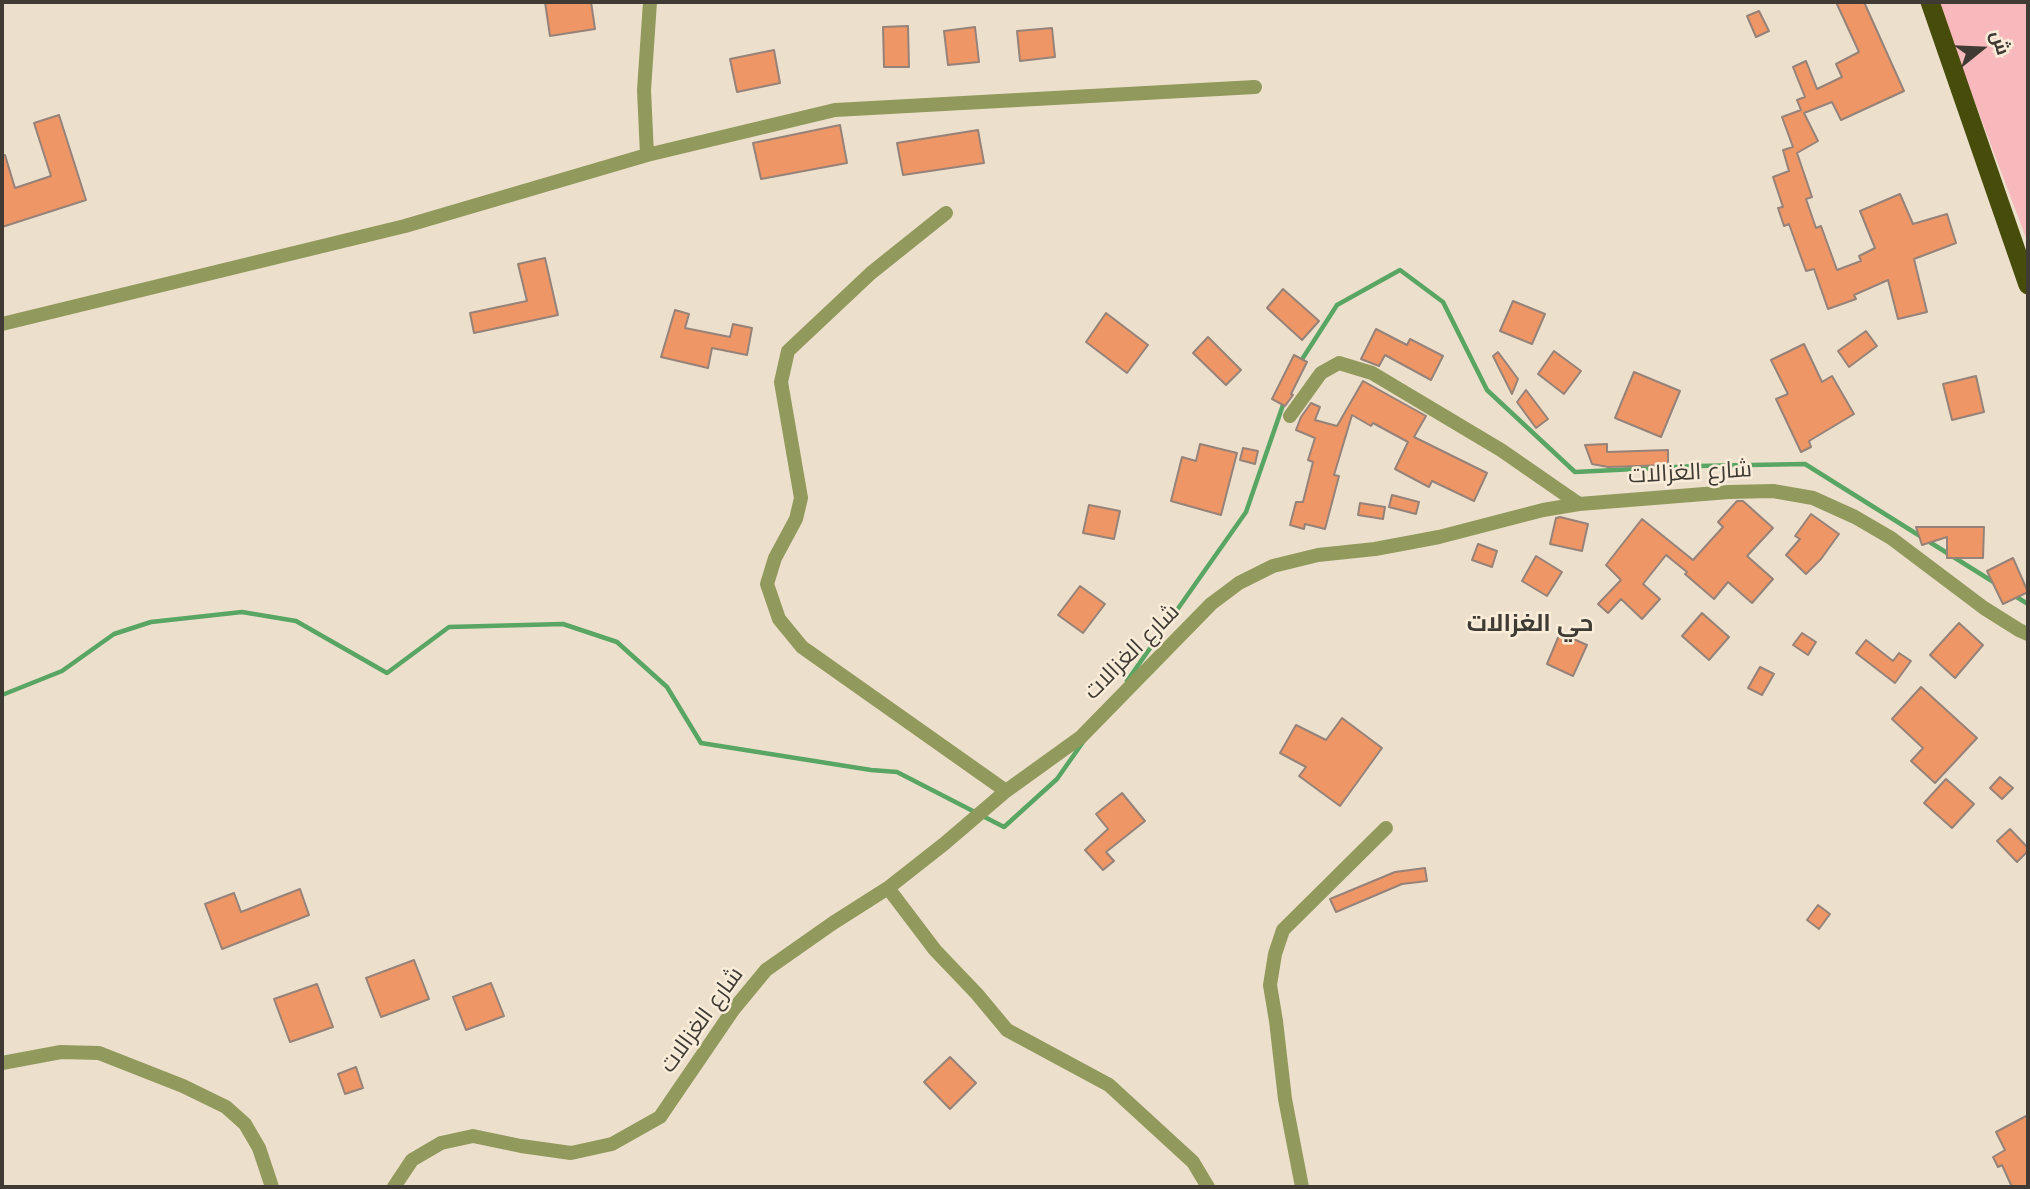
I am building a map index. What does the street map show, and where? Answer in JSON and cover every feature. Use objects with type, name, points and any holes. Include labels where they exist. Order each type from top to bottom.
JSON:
[{"type":"highway","points":[[1930,2],[2028,285]]},
{"type":"street","points":[[647,155],[644,90],[650,2]]},
{"type":"street","points":[[2,324],[405,226],[647,155],[835,110],[1255,88]]},
{"type":"street","points":[[947,213],[871,273],[788,351],[781,382],[802,498],[796,519],[775,558],[767,584],[779,619],[802,647],[1006,791]]},
{"type":"street","points":[[1290,416],[1321,373],[1339,363],[1357,368],[1372,373],[1501,450],[1579,504]]},
{"type":"street","name":"شارع الغزالات","points":[[394,1187],[412,1160],[441,1143],[473,1136],[571,1153],[612,1144],[660,1117],[733,1010],[766,971],[888,888],[1006,791],[1081,737],[1211,604],[1239,583],[1273,566],[1318,555],[1375,549],[1439,537],[1544,510],[1579,504],[1620,499],[1773,491],[1813,498],[1855,517],[1891,538],[1984,608],[2028,634]]},
{"type":"street","points":[[1302,1187],[1285,1099],[1270,985],[1275,954],[1283,930],[1386,828]]},
{"type":"street","points":[[888,888],[935,950],[1007,1030],[1109,1084],[1194,1163],[1208,1187]]},
{"type":"street","points":[[2,1063],[61,1052],[99,1054],[183,1086],[226,1107],[245,1124],[259,1148],[272,1187]]},
{"type":"shaded area","points":[[1937,2],[2028,2],[2028,243]]},
{"type":"building","points":[[545,2],[591,2],[595,29],[550,36]]},
{"type":"building","points":[[1836,2],[1864,2],[1904,91],[1841,120],[1832,102],[1804,113],[1818,141],[1797,153],[1812,197],[1806,199],[1816,228],[1821,226],[1837,270],[1861,261],[1859,256],[1875,248],[1860,211],[1900,194],[1913,224],[1947,214],[1956,243],[1914,259],[1927,312],[1898,319],[1888,280],[1854,295],[1856,299],[1828,309],[1814,269],[1806,271],[1789,224],[1784,226],[1778,208],[1783,207],[1773,177],[1789,171],[1783,150],[1793,147],[1782,117],[1801,110],[1797,100],[1805,97],[1793,67],[1806,61],[1817,89],[1842,77],[1836,64],[1859,52]]},
{"type":"building","points":[[1759,11],[1769,31],[1756,37],[1747,16]]},
{"type":"building","points":[[908,26],[909,67],[884,67],[883,27]]},
{"type":"building","points":[[975,27],[979,62],[948,65],[944,31]]},
{"type":"building","points":[[1052,28],[1055,57],[1020,61],[1017,31]]},
{"type":"building","points":[[774,50],[780,83],[737,92],[730,59]]},
{"type":"building","points":[[59,115],[86,200],[2,227],[2,155],[5,155],[15,188],[51,176],[34,123]]},
{"type":"building","points":[[840,125],[847,163],[761,179],[753,143]]},
{"type":"building","points":[[978,130],[984,163],[903,175],[897,143]]},
{"type":"building","points":[[545,258],[558,315],[474,333],[470,313],[527,301],[518,264]]},
{"type":"building","points":[[1283,289],[1319,321],[1302,340],[1267,308]]},
{"type":"building","points":[[1513,301],[1545,314],[1532,344],[1500,331]]},
{"type":"building","points":[[675,310],[689,314],[685,328],[730,337],[733,324],[752,328],[747,355],[712,348],[708,368],[661,357]]},
{"type":"building","points":[[1106,313],[1148,345],[1127,373],[1086,342]]},
{"type":"building","points":[[1376,329],[1407,345],[1410,339],[1443,356],[1431,380],[1385,355],[1379,366],[1361,359]]},
{"type":"building","points":[[1866,331],[1877,346],[1849,367],[1838,351]]},
{"type":"building","points":[[1208,337],[1241,370],[1226,385],[1193,353]]},
{"type":"building","points":[[1804,344],[1822,382],[1832,376],[1854,414],[1809,441],[1811,447],[1801,452],[1776,399],[1788,394],[1771,360]]},
{"type":"building","points":[[1554,351],[1581,371],[1564,394],[1538,374]]},
{"type":"building","points":[[1498,352],[1518,379],[1512,394],[1493,356]]},
{"type":"building","points":[[1294,355],[1307,362],[1291,394],[1293,395],[1285,406],[1272,399]]},
{"type":"building","points":[[1634,372],[1680,391],[1661,437],[1615,418]]},
{"type":"building","points":[[1976,376],[1984,412],[1952,420],[1943,384]]},
{"type":"building","points":[[1363,381],[1426,416],[1414,437],[1487,473],[1474,501],[1432,481],[1429,487],[1395,469],[1408,442],[1352,415],[1334,475],[1339,476],[1325,529],[1305,524],[1304,529],[1290,525],[1296,502],[1303,502],[1313,462],[1308,460],[1315,438],[1296,430],[1301,417],[1311,403],[1320,407],[1315,420],[1337,426]]},
{"type":"building","points":[[1526,390],[1548,419],[1536,428],[1517,402]]},
{"type":"building","points":[[1200,444],[1237,453],[1221,515],[1171,501],[1182,457],[1196,461]]},
{"type":"building","points":[[1607,444],[1607,452],[1668,450],[1668,465],[1608,467],[1592,464],[1585,445]]},
{"type":"building","points":[[1243,448],[1258,451],[1255,464],[1240,460]]},
{"type":"building","points":[[1392,495],[1419,502],[1416,514],[1389,507]]},
{"type":"building","points":[[1737,501],[1743,501],[1773,528],[1747,556],[1773,579],[1752,603],[1728,582],[1714,599],[1666,555],[1643,584],[1660,599],[1642,619],[1621,599],[1608,613],[1598,604],[1621,580],[1606,565],[1642,519],[1693,560],[1723,527],[1718,522]]},
{"type":"building","points":[[1360,503],[1385,507],[1383,519],[1358,515]]},
{"type":"building","points":[[1089,505],[1120,511],[1114,539],[1083,533]]},
{"type":"building","points":[[1811,514],[1839,534],[1806,574],[1786,555],[1800,539],[1795,536]]},
{"type":"building","points":[[1556,518],[1588,524],[1582,551],[1550,544]]},
{"type":"building","points":[[1916,527],[1984,527],[1983,558],[1947,558],[1947,537],[1922,545]]},
{"type":"building","points":[[1478,544],[1497,551],[1492,567],[1472,560]]},
{"type":"building","points":[[1536,556],[1562,572],[1547,596],[1522,581]]},
{"type":"building","points":[[2013,558],[2028,592],[2003,604],[1987,571]]},
{"type":"building","points":[[1080,586],[1105,604],[1083,633],[1058,615]]},
{"type":"building","points":[[1702,613],[1729,637],[1709,660],[1682,636]]},
{"type":"building","points":[[1959,623],[1983,645],[1955,678],[1930,655]]},
{"type":"building","points":[[1560,633],[1587,645],[1573,676],[1547,664]]},
{"type":"building","points":[[1802,633],[1816,642],[1808,655],[1793,645]]},
{"type":"building","points":[[1866,640],[1893,661],[1899,653],[1911,661],[1895,683],[1856,653]]},
{"type":"building","points":[[1760,667],[1774,674],[1762,695],[1748,688]]},
{"type":"building","points":[[1921,687],[1977,738],[1935,783],[1911,761],[1923,748],[1892,719]]},
{"type":"building","points":[[1342,718],[1382,748],[1340,806],[1299,776],[1306,767],[1280,753],[1296,725],[1326,740]]},
{"type":"building","points":[[2000,777],[2013,788],[2002,799],[1990,788]]},
{"type":"building","points":[[1946,779],[1974,804],[1952,828],[1924,803]]},
{"type":"building","points":[[1122,793],[1145,821],[1106,852],[1114,861],[1103,870],[1085,850],[1108,829],[1096,814]]},
{"type":"building","points":[[2010,829],[2028,848],[2017,862],[1997,841]]},
{"type":"building","points":[[1425,868],[1427,881],[1402,884],[1336,912],[1330,899],[1395,872]]},
{"type":"building","points":[[300,889],[309,915],[222,949],[205,904],[234,893],[241,912]]},
{"type":"building","points":[[1818,905],[1830,914],[1819,929],[1807,920]]},
{"type":"building","points":[[414,960],[429,999],[381,1017],[366,978]]},
{"type":"building","points":[[491,983],[504,1016],[466,1030],[453,997]]},
{"type":"building","points":[[317,984],[333,1027],[290,1042],[274,999]]},
{"type":"building","points":[[950,1057],[976,1083],[950,1109],[924,1082]]},
{"type":"building","points":[[356,1067],[363,1088],[345,1094],[338,1074]]},
{"type":"building","points":[[2028,1115],[2028,1187],[2012,1187],[2002,1165],[1998,1167],[1993,1157],[2005,1150],[1996,1132]]},
{"type":"waterway","points":[[1299,364],[1337,305],[1400,270],[1443,302],[1487,390],[1575,472],[1805,464],[1995,583]]},
{"type":"waterway","points":[[1127,681],[1246,512],[1284,402]]},
{"type":"waterway","points":[[2015,596],[2028,604]]},
{"type":"waterway","points":[[2,695],[62,671],[114,634],[151,622],[242,612],[296,621],[387,673],[449,627],[563,624],[617,642],[667,687],[701,743],[897,772],[1004,827],[1057,779],[1083,742]]},
{"type":"district","name":"حي الغزالات","points":[[1530,624]]}]
